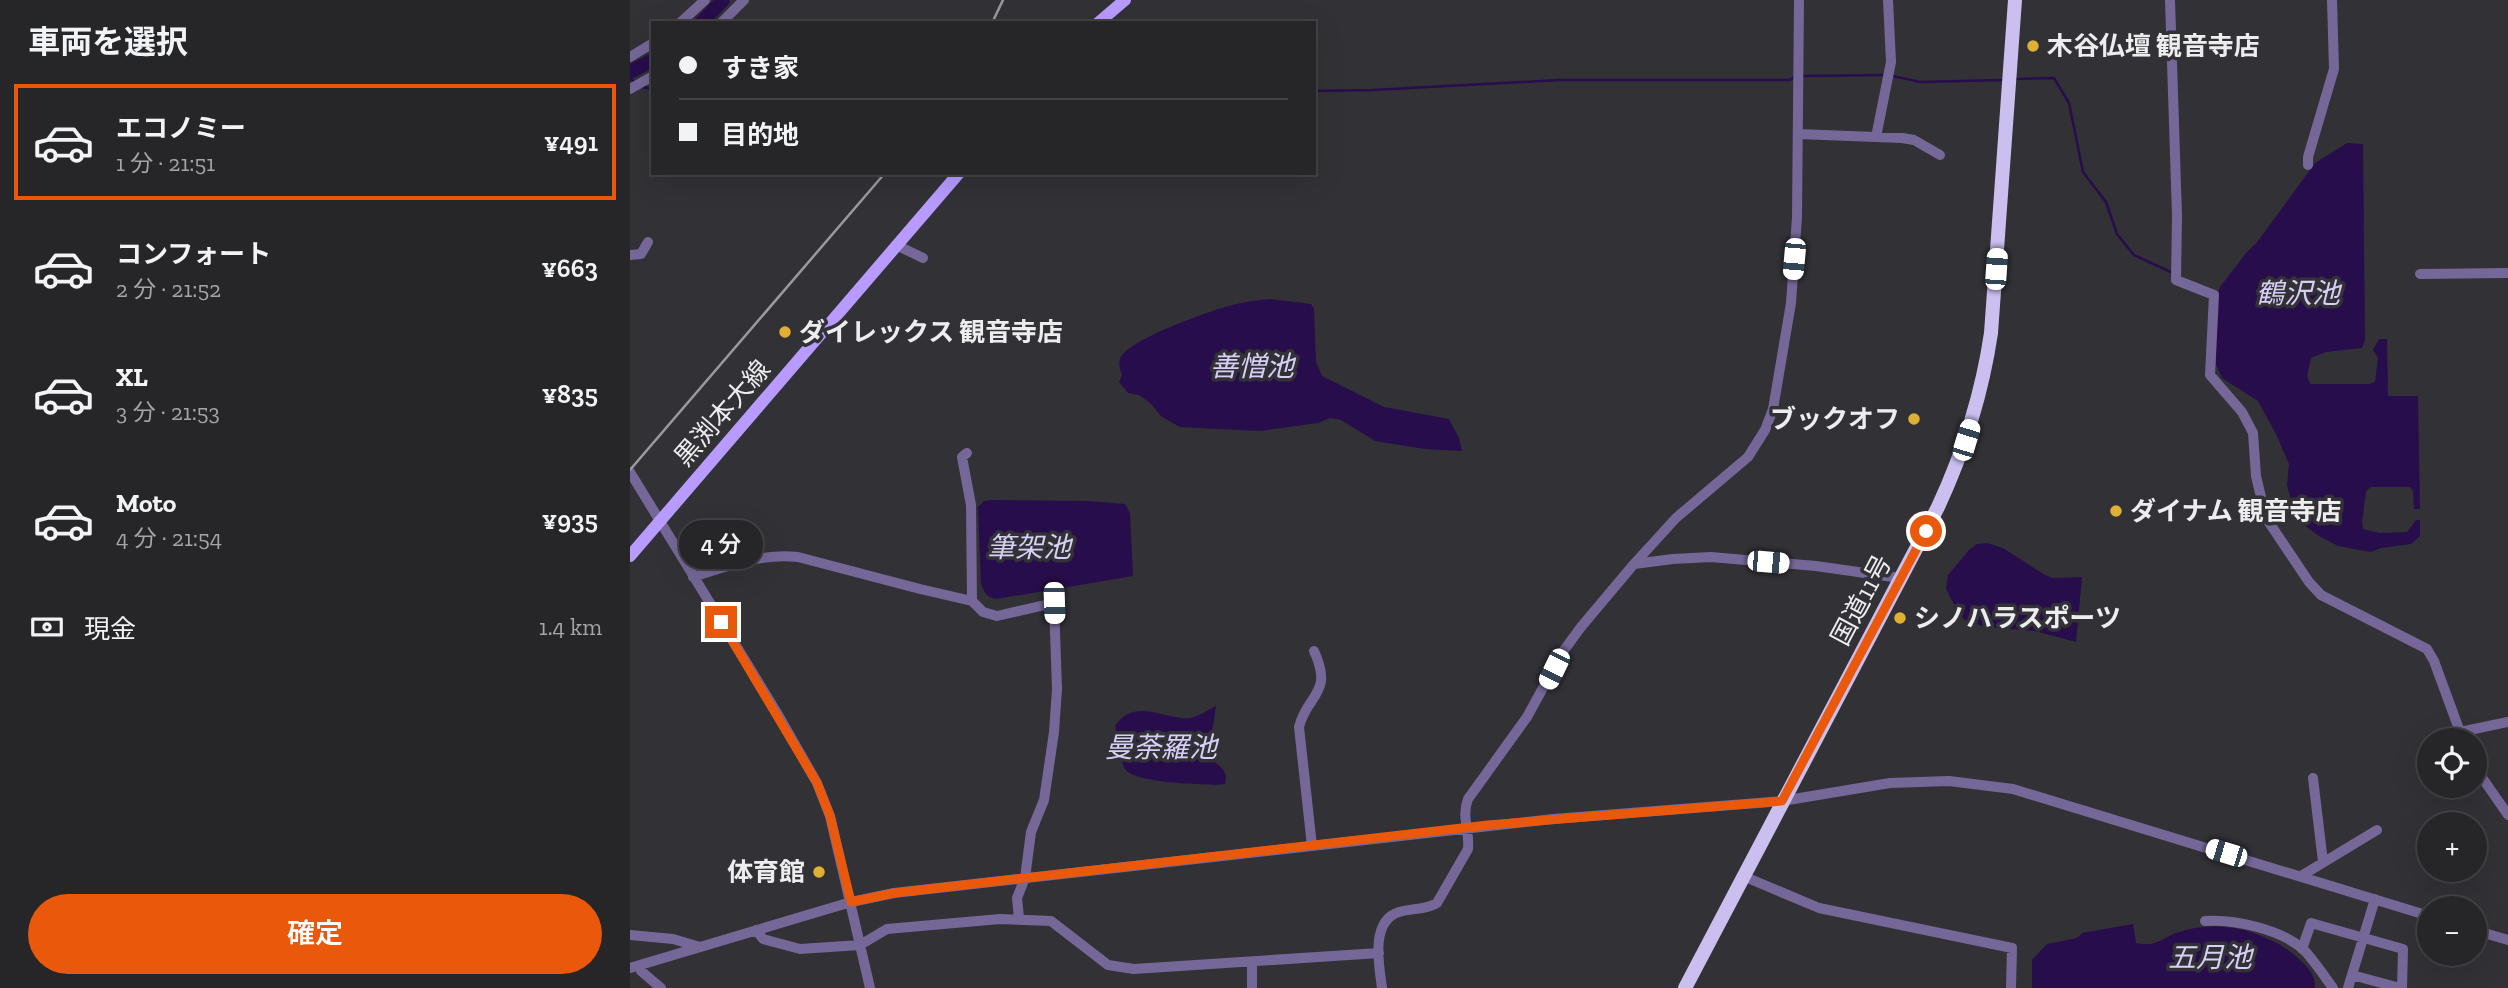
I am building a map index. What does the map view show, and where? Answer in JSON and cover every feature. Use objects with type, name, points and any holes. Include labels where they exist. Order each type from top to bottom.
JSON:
[{"type":"highway","name":"国道11号","points":[[1685,988],[1950,481],[1969,431],[1985,369],[1994,295],[2015,0]]},
{"type":"main road","points":[[1100,21],[1125,0]]},
{"type":"main road","name":"黒渕本大線","points":[[630,556],[957,175]]},
{"type":"street","points":[[682,21],[705,0]]},
{"type":"street","points":[[723,21],[744,0]]},
{"type":"street","points":[[1382,988],[1379,953],[1385,920],[1398,912],[1429,908],[1437,903],[1468,849],[1464,814],[1468,799],[1528,717],[1568,644],[1676,518],[1748,457],[1769,419],[1791,303],[1797,217],[1799,0]]},
{"type":"street","points":[[1876,137],[1891,62],[1888,0]]},
{"type":"street","points":[[2170,0],[2177,216],[2176,280],[2214,295],[2210,375],[2242,412],[2253,433],[2256,476],[2266,518],[2309,582],[2321,595],[2427,649],[2459,728]]},
{"type":"street","points":[[2308,165],[2334,69],[2332,0]]},
{"type":"street","points":[[630,57],[651,44]]},
{"type":"street","points":[[630,89],[649,79]]},
{"type":"street","points":[[1798,134],[1914,140],[1940,155]]},
{"type":"street","points":[[630,255],[641,254],[648,242]]},
{"type":"street","points":[[897,245],[923,258]]},
{"type":"street","points":[[2420,274],[2508,273]]},
{"type":"street","points":[[967,453],[962,457],[971,505],[972,601]]},
{"type":"street","points":[[630,472],[817,783],[830,816],[870,988]]},
{"type":"street","points":[[693,577],[736,563],[781,555],[972,601],[983,612],[997,616],[1054,603],[1057,689],[1054,732],[1044,800],[1031,832],[1025,878],[1017,898],[1018,919]]},
{"type":"street","points":[[1634,564],[1712,557],[1816,566],[1900,578]]},
{"type":"street","points":[[1312,846],[1299,727],[1301,718],[1316,698],[1321,683],[1321,666],[1314,651]]},
{"type":"street","points":[[2487,728],[2508,722]]},
{"type":"street","points":[[2314,778],[2323,862]]},
{"type":"street","points":[[635,970],[755,930],[851,902],[894,893],[1467,828],[1782,801],[1890,783],[1938,780],[1990,785],[2065,804],[2417,912]]},
{"type":"street","points":[[2487,785],[2508,815]]},
{"type":"street","points":[[2301,876],[2376,830]]},
{"type":"street","points":[[1744,876],[1819,908],[2012,948],[2011,988]]},
{"type":"street","points":[[2348,988],[2375,899]]},
{"type":"street","points":[[755,930],[763,939],[800,949],[860,945],[887,929],[1018,919],[1057,924],[1083,947],[1113,966],[1134,969],[1379,953]]},
{"type":"street","points":[[2204,921],[2221,920],[2252,926],[2277,935],[2302,948],[2333,988]]},
{"type":"street","points":[[2302,948],[2311,923],[2403,949],[2401,988],[2352,975]]},
{"type":"street","points":[[2487,934],[2508,940]]},
{"type":"street","points":[[630,935],[673,939],[700,947]]},
{"type":"street","points":[[1251,988],[1252,962]]},
{"type":"street","points":[[635,970],[661,988]]},
{"type":"water","name":"鶴沢池","points":[[2347,143],[2363,144],[2365,340],[2362,348],[2326,352],[2311,358],[2307,376],[2310,384],[2375,382],[2378,358],[2373,350],[2379,339],[2387,339],[2388,396],[2418,396],[2420,509],[2414,509],[2413,491],[2410,487],[2371,487],[2366,491],[2362,522],[2363,529],[2379,533],[2407,532],[2416,520],[2420,520],[2420,536],[2411,544],[2371,552],[2338,546],[2304,525],[2295,513],[2287,485],[2289,464],[2258,401],[2222,378],[2216,364],[2217,297],[2220,287],[2258,241],[2315,163]]},
{"type":"water","name":"善憎池","points":[[1270,299],[1311,304],[1314,309],[1316,362],[1322,376],[1384,407],[1449,419],[1459,438],[1462,451],[1425,449],[1375,441],[1341,420],[1330,418],[1318,423],[1260,431],[1180,427],[1162,417],[1139,395],[1128,393],[1119,382],[1122,375],[1120,359],[1137,343],[1221,308]]},
{"type":"water","name":"筆架池","points":[[984,501],[1125,504],[1130,513],[1133,576],[996,599],[990,597],[981,583],[978,507]]},
{"type":"water","points":[[1987,543],[2003,548],[2053,578],[2082,577],[2076,642],[2035,631],[1986,627],[1966,621],[1959,614],[1946,589],[1948,575],[1969,550],[1977,544]]},
{"type":"water","name":"曼荼羅池","points":[[1216,706],[1209,752],[1225,773],[1225,784],[1153,780],[1131,774],[1125,769],[1115,726],[1123,717],[1141,711],[1190,718]]},
{"type":"water","name":"五月池","points":[[2133,924],[2136,943],[2143,944],[2153,943],[2176,933],[2208,927],[2240,929],[2255,934],[2297,957],[2312,974],[2315,988],[2032,988],[2032,960],[2047,944],[2077,938],[2082,933]]},
{"type":"waterway","points":[[703,21],[723,0]]},
{"type":"waterway","points":[[630,72],[651,61]]},
{"type":"waterway","points":[[1801,76],[1885,75]]},
{"type":"waterway","points":[[1893,76],[1920,82],[2001,80]]},
{"type":"waterway","points":[[1316,91],[1559,80],[1790,80],[1794,77]]},
{"type":"waterway","points":[[2017,79],[2054,78],[2069,103],[2083,172],[2106,202],[2117,234],[2134,255],[2173,273]]},
{"type":"waterway","points":[[630,79],[637,83]]},
{"type":"waterway","points":[[642,87],[651,89]]},
{"type":"railway","points":[[993,21],[1003,0]]},
{"type":"railway","points":[[630,470],[883,175]]},
{"type":"place","name":"木谷仏壇 観音寺店","points":[[2033,46]]},
{"type":"place","name":"ダイレックス 観音寺店","points":[[785,332]]},
{"type":"place","name":"ブックオフ","points":[[1914,419]]},
{"type":"place","name":"ダイナム 観音寺店","points":[[2116,511]]},
{"type":"place","name":"シノハラスポーツ","points":[[1900,618]]},
{"type":"place","name":"体育館","points":[[819,872]]},
{"type":"route","points":[[721,622],[801,754],[824,798],[851,902],[894,893],[1467,828],[1782,801],[1926,531]]}]
